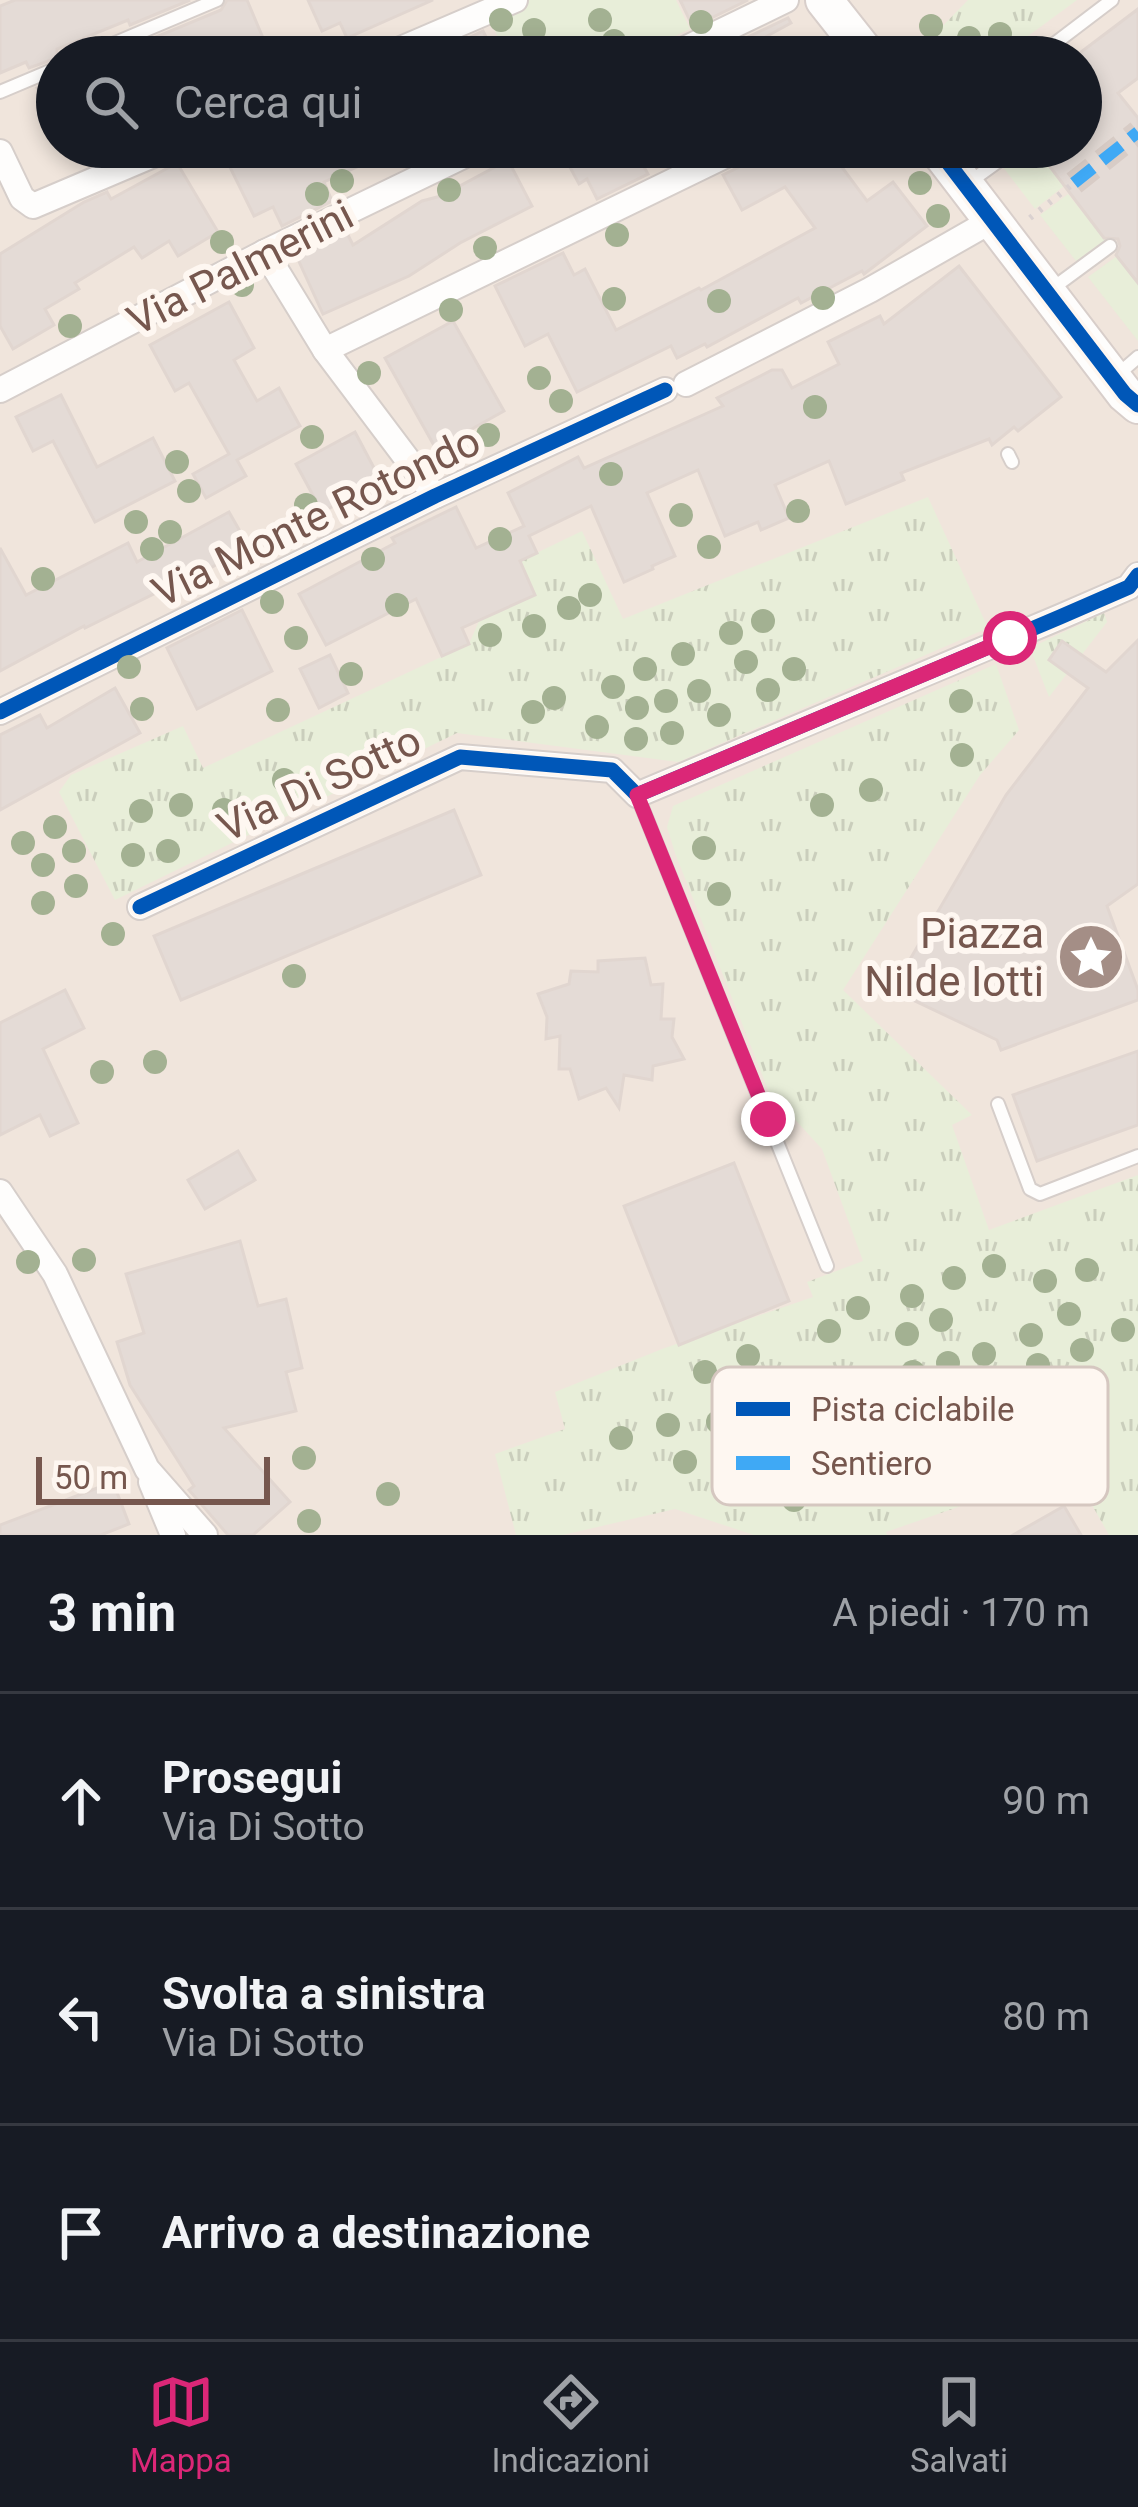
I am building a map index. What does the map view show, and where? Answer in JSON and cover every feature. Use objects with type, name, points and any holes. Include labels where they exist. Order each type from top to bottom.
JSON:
[{"type":"street","points":[[431,36],[515,0]]},
{"type":"street","points":[[711,36],[786,0]]},
{"type":"street","points":[[824,0],[852,36]]},
{"type":"street","points":[[0,152],[22,198],[33,206],[123,168]]},
{"type":"street","name":"Via Palmerini","points":[[0,390],[439,168]]},
{"type":"street","points":[[326,350],[700,168]]},
{"type":"street","points":[[952,168],[965,186],[1009,220],[1047,292],[1130,392]]},
{"type":"street","name":"Via Monte Rotondo","points":[[0,712],[434,496],[676,387],[1009,220]]},
{"type":"street","name":"Via Monte Rotondo","points":[[266,252],[326,350],[434,496]]},
{"type":"street","points":[[637,795],[1135,575]]},
{"type":"street","name":"Via Di Sotto","points":[[140,907],[460,757],[612,770],[637,795]]},
{"type":"street","points":[[0,1192],[55,1274],[148,1468],[172,1535]]},
{"type":"street","points":[[148,1468],[205,1535]]},
{"type":"lane","points":[[132,36],[217,0]]},
{"type":"lane","points":[[1065,36],[1112,0]]},
{"type":"lane","points":[[0,92],[36,77]]},
{"type":"lane","points":[[965,186],[989,168]]},
{"type":"lane","points":[[1047,292],[1110,246]]},
{"type":"lane","points":[[637,795],[827,1266]]},
{"type":"lane","points":[[998,1104],[1030,1190],[1040,1193],[1138,1156]]},
{"type":"path","points":[[1009,220],[1074,183]]},
{"type":"shaded area","points":[[0,0],[1138,0],[1138,1535],[0,1535]]},
{"type":"green space","points":[[530,0],[676,0],[690,29],[675,36],[498,36],[489,19]]},
{"type":"green space","points":[[968,0],[1077,0],[1028,36],[933,36]]},
{"type":"green space","points":[[1004,168],[1051,168],[1064,186],[1035,209]]},
{"type":"green space","points":[[1068,194],[1105,240],[1076,261],[1040,215]]},
{"type":"green space","points":[[1117,256],[1138,283],[1138,341],[1088,277]]},
{"type":"green space","points":[[928,497],[988,628],[678,762],[457,733],[115,900],[59,792],[71,775],[183,726],[203,768],[469,644],[479,621],[464,588],[582,531],[623,619]]},
{"type":"green space","points":[[1104,613],[1107,622],[1049,697],[1030,648]]},
{"type":"green space","points":[[996,664],[1019,730],[980,775],[843,990],[972,1115],[952,1125],[989,1230],[1138,1175],[1138,1535],[1109,1535],[1092,1505],[1108,1505],[1108,1367],[712,1367],[712,1505],[964,1505],[887,1535],[754,1535],[675,1509],[563,1535],[516,1535],[495,1454],[565,1429],[555,1392],[813,1297],[807,1282],[863,1261],[822,1149],[789,1113],[778,1115],[675,853],[667,827],[673,806]]},
{"type":"building","points":[[15,0],[190,0],[89,36],[36,36],[36,66],[29,68],[26,62],[0,73],[0,6]]},
{"type":"building","points":[[227,0],[247,0],[262,36],[158,36],[221,10]]},
{"type":"building","points":[[308,0],[433,0],[352,36],[346,36],[340,23],[322,31]]},
{"type":"building","points":[[680,0],[748,0],[693,27]]},
{"type":"building","points":[[1138,9],[1138,78],[1118,93],[1138,118],[1138,283],[1116,255],[1118,239],[1104,238],[1051,168],[1102,168],[1102,36]]},
{"type":"building","points":[[788,18],[791,23],[767,36],[750,36]]},
{"type":"building","points":[[168,168],[180,168],[218,232],[178,256],[169,241],[142,258],[134,247],[75,283],[79,289],[45,309],[54,325],[13,349],[0,326],[0,254],[84,202],[107,192],[111,199]]},
{"type":"building","points":[[230,168],[355,168],[324,182],[332,201],[282,226],[273,207],[254,216]]},
{"type":"building","points":[[493,168],[512,168],[532,206],[409,276],[323,314],[296,255],[346,231],[353,245],[422,201]]},
{"type":"building","points":[[570,168],[645,168],[648,174],[597,199],[587,179],[579,184]]},
{"type":"building","points":[[737,168],[843,168],[867,201],[893,182],[927,226],[864,274],[801,303],[798,298],[707,347],[677,358],[671,346],[577,392],[548,334],[525,346],[495,286],[563,253],[574,275],[585,269],[616,330],[815,228],[785,187],[742,210],[723,175]]},
{"type":"building","points":[[959,266],[1061,397],[1018,431],[1014,427],[992,445],[989,439],[901,473],[904,480],[846,504],[829,461],[775,485],[789,518],[761,530],[758,522],[725,536],[698,470],[647,493],[675,556],[653,569],[624,582],[591,506],[529,536],[537,553],[520,561],[535,595],[462,628],[469,644],[442,656],[416,599],[326,645],[299,594],[395,543],[392,538],[456,507],[476,548],[524,526],[508,493],[578,457],[584,468],[723,406],[717,398],[772,370],[782,370],[792,388],[839,364],[828,342],[880,316],[884,324]]},
{"type":"building","points":[[229,302],[254,348],[234,360],[257,401],[279,388],[300,426],[237,460],[246,476],[206,498],[193,474],[229,454],[189,383],[175,391],[150,345]]},
{"type":"building","points":[[453,321],[504,411],[436,449],[385,358]]},
{"type":"building","points":[[61,395],[97,467],[153,438],[175,481],[95,522],[53,441],[33,451],[16,417]]},
{"type":"building","points":[[355,432],[381,481],[322,512],[296,464]]},
{"type":"building","points":[[229,512],[249,547],[0,671],[0,548],[26,595],[128,543],[137,562]]},
{"type":"building","points":[[242,610],[272,671],[197,709],[167,648]]},
{"type":"building","points":[[1138,640],[1138,884],[1107,906],[1138,1000],[1001,1050],[997,1040],[892,990],[1006,795],[1088,688],[1049,660],[1062,641],[1106,672]]},
{"type":"building","points":[[330,655],[348,693],[319,708],[300,669]]},
{"type":"building","points":[[115,688],[140,733],[0,810],[0,735],[40,715],[47,728]]},
{"type":"building","points":[[454,810],[481,875],[181,1000],[154,936]]},
{"type":"building","points":[[645,958],[651,985],[663,984],[661,1019],[674,1019],[672,1037],[684,1059],[653,1066],[652,1080],[624,1075],[619,1108],[606,1088],[579,1099],[570,1069],[559,1069],[560,1036],[546,1039],[547,1017],[538,994],[569,984],[571,971],[598,972],[598,961]]},
{"type":"building","points":[[65,990],[84,1028],[43,1049],[78,1123],[50,1136],[40,1115],[0,1135],[0,1023]]},
{"type":"building","points":[[1138,1051],[1138,1125],[1037,1161],[1013,1095]]},
{"type":"building","points":[[238,1151],[255,1180],[205,1209],[188,1180]]},
{"type":"building","points":[[734,1163],[789,1301],[679,1345],[624,1206]]},
{"type":"building","points":[[240,1241],[258,1306],[286,1299],[302,1368],[286,1372],[296,1411],[224,1428],[290,1502],[253,1535],[228,1535],[189,1490],[194,1486],[130,1385],[117,1342],[144,1333],[126,1274]]},
{"type":"building","points":[[113,1482],[129,1524],[101,1535],[0,1535],[0,1525]]},
{"type":"building","points":[[1064,1506],[1081,1535],[1013,1535]]},
{"type":"tunnel","points":[[1102,161],[1138,132]]},
{"type":"tunnel","points":[[1074,183],[1093,168]]},
{"type":"marked path","points":[[1102,161],[1138,132]]},
{"type":"marked path","points":[[1074,183],[1093,168]]},
{"type":"cycle path","points":[[952,168],[1138,405]]},
{"type":"cycle path","points":[[0,712],[435,496],[665,390]]},
{"type":"cycle path","points":[[140,907],[460,757],[612,770],[637,795],[1129,587],[1138,575]]},
{"type":"place","name":"Piazza Nilde Iotti","points":[[1091,957]]},
{"type":"route","points":[[768,1119],[637,795],[1010,638]]}]
